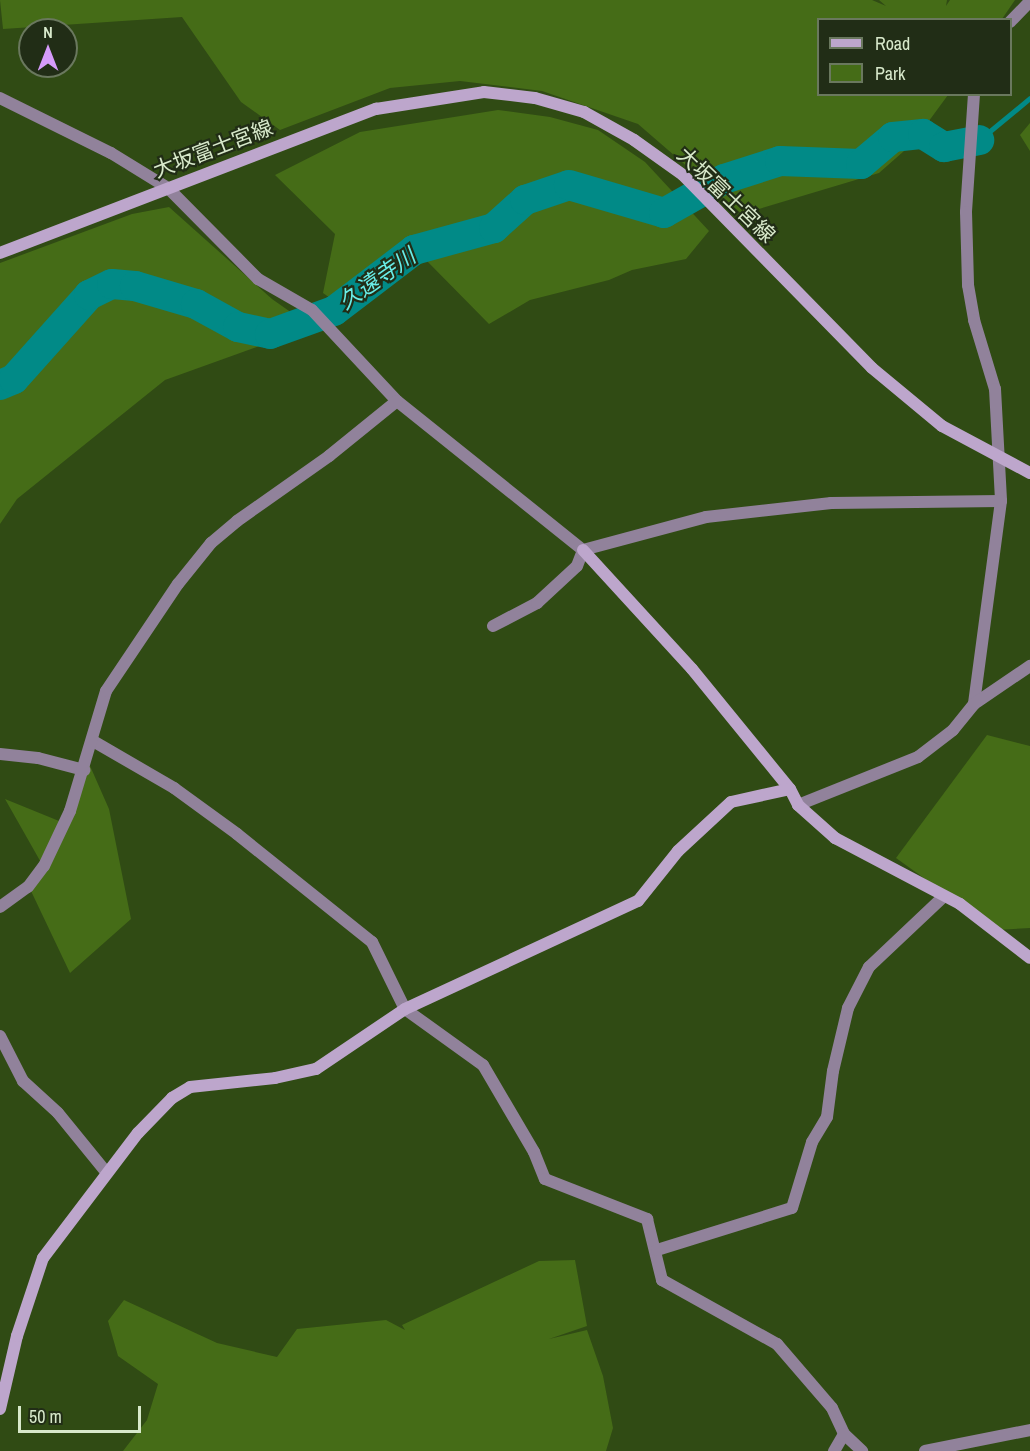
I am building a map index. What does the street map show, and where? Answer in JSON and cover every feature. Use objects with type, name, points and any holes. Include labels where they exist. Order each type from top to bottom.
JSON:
[{"type":"street","points":[[1012,21],[1030,2]]},
{"type":"street","name":"大坂富士宮線","points":[[0,253],[376,109],[484,92],[536,98],[584,112],[634,140],[683,175],[872,368],[942,426],[1030,473]]},
{"type":"street","points":[[974,96],[969,155],[968,285],[974,320],[995,389],[1001,501],[974,704]]},
{"type":"street","points":[[0,98],[111,153],[168,188],[258,279],[313,311],[397,401],[583,550],[692,669],[790,789],[798,804],[834,838],[942,898],[960,904],[1030,958]]},
{"type":"street","points":[[0,907],[28,887],[44,866],[70,810],[93,741],[106,691],[143,633],[212,543],[397,401]]},
{"type":"street","points":[[583,550],[706,517],[831,503],[1001,501]]},
{"type":"street","points":[[493,626],[537,603],[577,566],[583,550]]},
{"type":"street","points":[[798,804],[918,757],[953,730],[974,704],[1030,666]]},
{"type":"street","points":[[93,741],[174,788],[336,910],[372,942],[405,1010],[483,1065],[534,1152],[545,1179],[647,1218],[657,1250],[662,1280],[777,1344],[832,1408],[844,1434],[862,1451]]},
{"type":"street","points":[[0,754],[38,758],[84,770]]},
{"type":"street","points":[[0,1409],[20,1325],[43,1258],[107,1173],[163,1107],[190,1087],[275,1078],[316,1069],[405,1010],[638,901],[678,851],[731,801],[790,789]]},
{"type":"street","points":[[657,1250],[792,1208],[812,1142],[827,1117],[841,1034],[853,998],[869,967],[942,898]]},
{"type":"street","points":[[0,1036],[22,1081],[58,1113],[107,1173]]},
{"type":"street","points":[[925,1451],[1030,1430]]},
{"type":"street","points":[[834,1451],[844,1434]]},
{"type":"green space","points":[[0,0],[872,0],[886,6],[879,0],[947,0],[946,6],[950,0],[1015,0],[1003,18],[817,18],[817,96],[947,96],[912,144],[879,173],[742,214],[638,124],[542,91],[460,81],[390,88],[280,130],[241,102],[182,17],[78,24],[78,18],[18,18],[18,28],[3,29]]},
{"type":"green space","points":[[498,110],[550,117],[598,130],[645,162],[709,231],[686,259],[632,270],[609,280],[530,300],[489,324],[423,257],[353,314],[323,293],[335,234],[275,175],[360,132]]},
{"type":"green space","points":[[1030,123],[1030,151],[1020,135]]},
{"type":"green space","points":[[169,207],[272,299],[312,327],[165,380],[17,499],[0,524],[0,263],[132,214]]},
{"type":"green space","points":[[987,735],[1030,746],[1030,928],[996,930],[896,858]]},
{"type":"green space","points":[[87,759],[109,809],[131,919],[70,973],[31,891],[43,866],[5,799],[64,823]]},
{"type":"green space","points":[[575,1260],[587,1326],[549,1339],[587,1330],[603,1376],[613,1428],[606,1451],[123,1451],[147,1420],[158,1384],[118,1356],[108,1321],[124,1300],[217,1343],[277,1357],[297,1329],[386,1320],[405,1330],[402,1325],[539,1261]]},
{"type":"waterway","points":[[979,140],[1030,98]]},
{"type":"waterway","name":"久遠寺川","points":[[0,385],[14,379],[89,295],[112,284],[135,286],[196,304],[238,327],[270,334],[334,311],[414,250],[494,228],[525,200],[569,185],[664,213],[724,179],[780,161],[861,164],[893,137],[923,134],[944,147],[979,140]]}]
